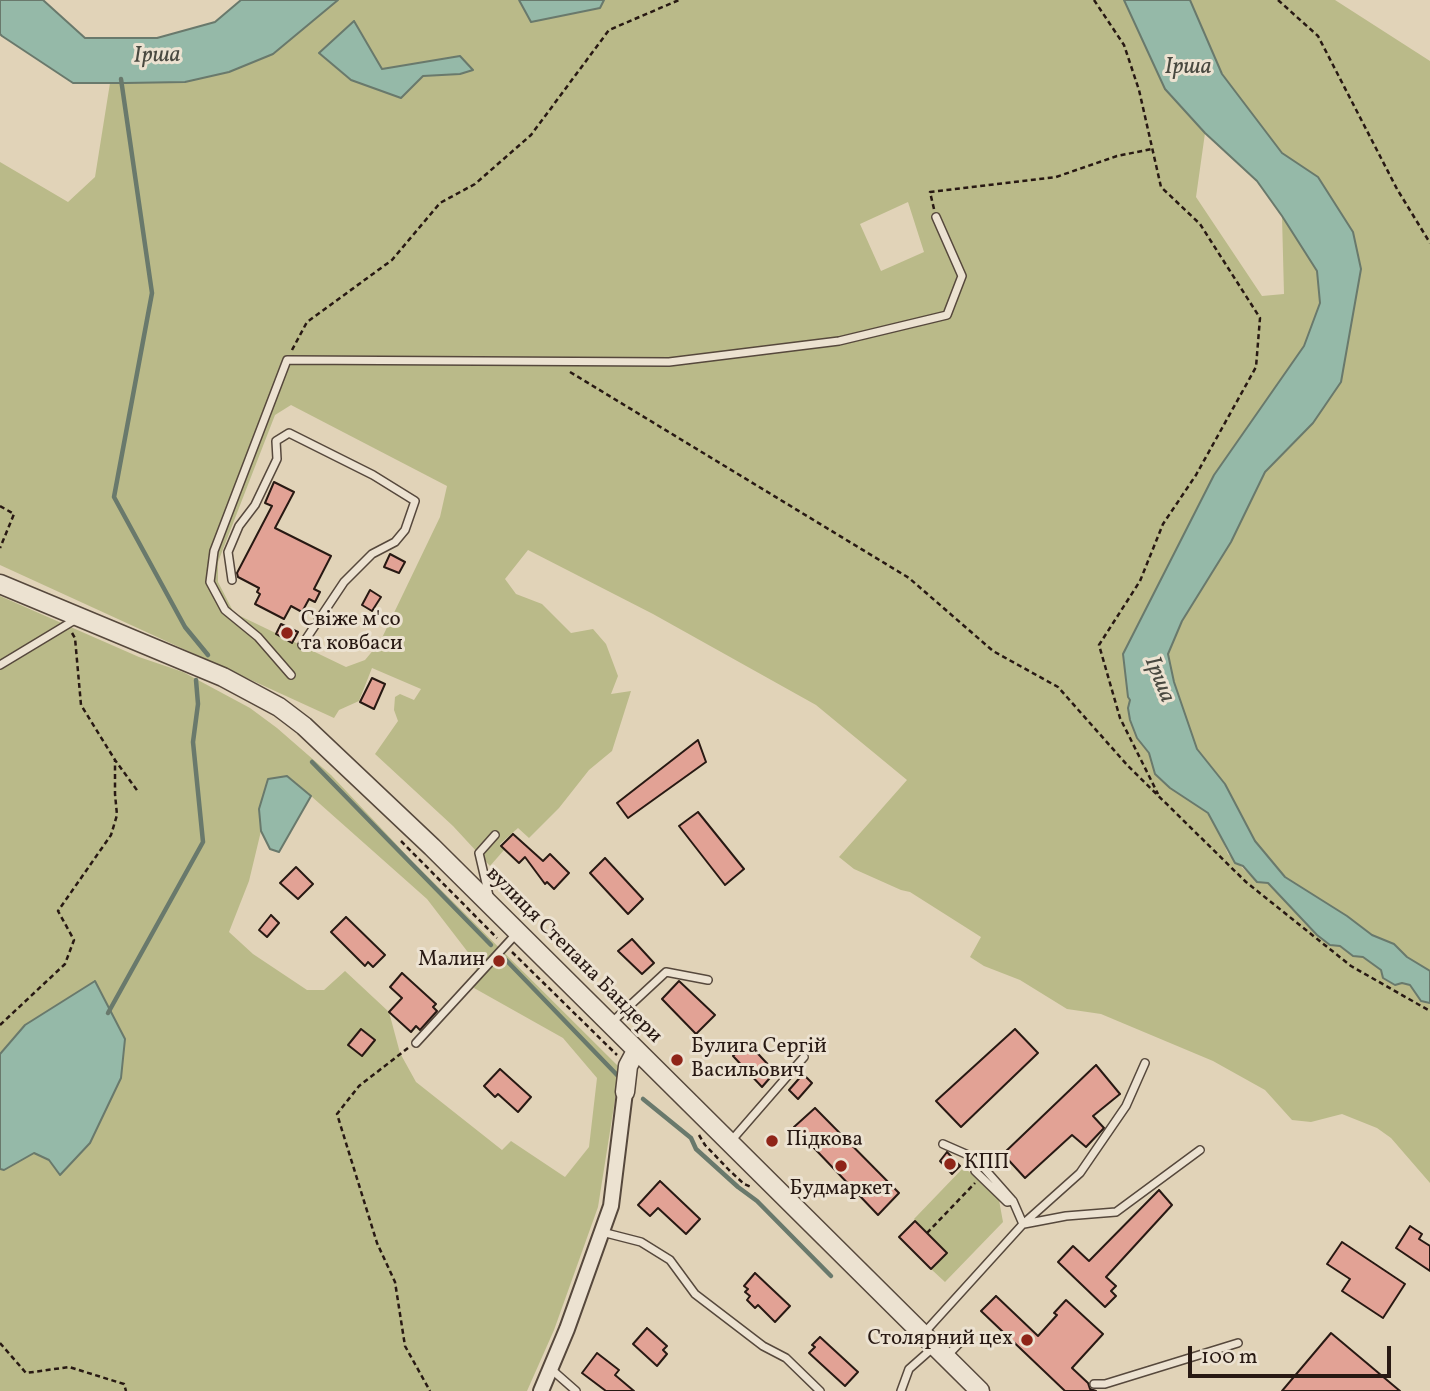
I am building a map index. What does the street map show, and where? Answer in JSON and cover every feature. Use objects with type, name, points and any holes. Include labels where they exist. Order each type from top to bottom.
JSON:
[{"type":"street","name":"вулиця Степана Бандери","points":[[0,584],[72,622],[205,669],[260,696],[304,726],[492,907],[980,1391]]},
{"type":"street","points":[[541,1391],[611,1206],[628,1066],[636,1051]]},
{"type":"lane","points":[[291,675],[258,637],[225,610],[210,582],[214,551],[287,360],[669,362],[839,341],[947,316],[962,276],[936,217]]},
{"type":"lane","points":[[232,579],[228,552],[239,526],[255,505],[277,460],[276,441],[289,433],[373,475],[415,501],[405,530],[395,542],[372,554],[344,582],[302,645]]},
{"type":"lane","points":[[0,665],[72,622]]},
{"type":"lane","points":[[492,907],[479,853],[495,835]]},
{"type":"lane","points":[[416,1042],[517,933]]},
{"type":"lane","points":[[609,1024],[666,972],[708,980]]},
{"type":"lane","points":[[730,1143],[804,1057]]},
{"type":"lane","points":[[894,1391],[909,1369],[935,1346],[1023,1224],[1080,1173],[1126,1106],[1145,1063]]},
{"type":"lane","points":[[943,1144],[975,1158],[1013,1201],[1023,1224]]},
{"type":"lane","points":[[1023,1224],[1066,1216],[1116,1212],[1199,1150]]},
{"type":"lane","points":[[975,1158],[975,1171],[1007,1202],[1013,1201]]},
{"type":"lane","points":[[602,1232],[641,1242],[670,1260],[695,1294],[763,1346],[786,1359],[820,1391]]},
{"type":"lane","points":[[935,1346],[968,1334]]},
{"type":"lane","points":[[1094,1384],[1103,1387],[1238,1343]]},
{"type":"lane","points":[[551,1369],[576,1391]]},
{"type":"lane","points":[[901,1391],[909,1369]]},
{"type":"path","points":[[287,360],[307,322],[392,260],[440,203],[475,184],[531,135],[609,30],[678,0]]},
{"type":"path","points":[[1094,0],[1124,45],[1139,90],[1161,187],[1200,224],[1260,318],[1256,367],[1196,475],[1163,524],[1140,581],[1099,645],[1120,718],[1159,797]]},
{"type":"path","points":[[1278,0],[1318,36],[1397,189],[1430,243]]},
{"type":"path","points":[[936,217],[930,192],[1056,177],[1116,156],[1152,149]]},
{"type":"path","points":[[582,379],[909,578],[993,651],[1058,687],[1128,766],[1246,882],[1351,966],[1430,1011]]},
{"type":"path","points":[[0,506],[14,514],[0,548]]},
{"type":"path","points":[[72,622],[81,705],[139,793]]},
{"type":"path","points":[[0,1025],[65,964],[74,940],[58,911],[111,835],[117,815],[115,760]]},
{"type":"path","points":[[416,1042],[359,1086],[337,1114],[376,1243],[395,1282],[405,1346],[430,1391]]},
{"type":"path","points":[[927,1233],[977,1180]]},
{"type":"path","points":[[0,1343],[26,1373],[69,1367],[124,1384],[126,1391]]},
{"type":"shaded area","points":[[338,0],[519,0],[531,22],[600,8],[604,0],[1124,0],[1165,89],[1205,133],[1196,197],[1262,296],[1284,294],[1282,216],[1317,271],[1320,303],[1304,346],[1160,583],[1123,654],[1128,697],[1137,738],[1149,753],[1155,774],[1170,788],[1208,813],[1228,854],[1257,882],[1268,883],[1317,935],[1330,945],[1340,946],[1353,956],[1363,957],[1410,985],[1421,1001],[1430,1003],[1430,1183],[1391,1138],[1377,1128],[1342,1114],[1311,1122],[1292,1120],[1265,1090],[1213,1061],[1101,1014],[1067,1009],[1020,980],[984,966],[970,957],[981,937],[910,892],[854,869],[839,857],[907,780],[816,705],[653,614],[528,550],[505,579],[516,594],[542,604],[571,633],[593,629],[606,644],[618,676],[611,694],[631,691],[612,751],[589,770],[559,808],[529,838],[518,828],[500,844],[504,850],[490,866],[453,826],[375,754],[398,721],[394,710],[395,697],[400,694],[414,700],[421,689],[372,668],[359,701],[339,710],[334,718],[0,565],[0,162],[68,202],[95,177],[110,83],[185,82],[229,72],[273,54]],"holes":[[[354,21],[382,69],[459,56],[472,69],[460,74],[351,80]],[[908,202],[924,252],[881,271],[860,224]],[[291,405],[447,486],[440,517],[380,642],[365,660],[346,667],[234,613],[218,582],[218,562],[275,415]]]},
{"type":"shaded area","points":[[1190,0],[1335,0],[1430,61],[1430,971],[1407,957],[1394,944],[1372,935],[1285,877],[1255,841],[1225,784],[1197,749],[1174,682],[1168,654],[1182,621],[1231,542],[1265,472],[1313,423],[1341,382],[1318,177],[1282,153],[1222,74]]},
{"type":"shaded area","points":[[0,596],[139,657],[183,672],[250,708],[277,728],[331,775],[413,862],[620,1068],[598,1207],[554,1330],[527,1391],[0,1391],[0,1169],[4,1170],[34,1153],[49,1160],[60,1174],[90,1143],[121,1078],[25,1025],[0,1054]],"holes":[[[311,796],[427,899],[477,964],[474,988],[563,1038],[597,1078],[589,1147],[565,1177],[511,1141],[502,1150],[416,1082],[400,1053],[389,1012],[345,971],[324,990],[307,990],[253,954],[229,932],[249,881],[261,831],[259,809]]]},
{"type":"shaded area","points":[[964,1167],[999,1200],[1003,1222],[945,1282],[931,1269],[947,1253],[914,1219]]},
{"type":"water","name":"Ірша","points":[[0,0],[43,0],[85,38],[157,38],[215,22],[241,0],[338,0],[273,54],[229,72],[185,82],[73,83],[0,34]]},
{"type":"water","points":[[519,0],[604,0],[600,8],[531,22]]},
{"type":"water","name":"Ірша","points":[[1124,0],[1190,0],[1222,74],[1282,153],[1318,177],[1353,232],[1361,269],[1341,382],[1313,423],[1265,472],[1231,542],[1182,621],[1168,654],[1174,682],[1197,749],[1225,784],[1255,841],[1285,877],[1372,935],[1394,944],[1407,957],[1430,971],[1430,1003],[1421,1001],[1410,985],[1395,985],[1383,978],[1381,970],[1363,957],[1353,956],[1340,946],[1330,945],[1317,935],[1268,883],[1257,882],[1243,866],[1235,863],[1208,813],[1170,788],[1155,774],[1149,753],[1137,738],[1130,720],[1130,700],[1123,654],[1214,475],[1304,346],[1320,303],[1317,271],[1282,216],[1257,181],[1205,133],[1165,89]]},
{"type":"water","points":[[354,21],[382,69],[460,56],[473,70],[460,74],[423,76],[401,98],[351,80],[319,53]]},
{"type":"water","points":[[287,776],[311,796],[279,852],[270,849],[261,831],[259,809],[268,779]]},
{"type":"water","points":[[95,981],[125,1039],[121,1078],[90,1143],[60,1175],[49,1160],[34,1153],[4,1170],[0,1169],[0,1054],[25,1025]]},
{"type":"building","points":[[274,482],[294,492],[275,528],[331,556],[314,589],[320,592],[315,602],[309,599],[302,612],[291,606],[284,619],[255,604],[260,594],[257,592],[259,588],[238,577],[237,573],[272,506],[265,503]]},
{"type":"building","points":[[390,554],[405,562],[399,573],[384,567]]},
{"type":"building","points":[[370,590],[381,597],[372,611],[362,605]]},
{"type":"building","name":"Свіже м'со та ковбаси","points":[[281,624],[298,632],[292,643],[276,634]]},
{"type":"building","points":[[372,678],[385,684],[374,709],[360,702]]},
{"type":"building","points":[[698,740],[706,762],[628,818],[617,803]]},
{"type":"building","points":[[698,812],[744,869],[725,885],[679,826]]},
{"type":"building","points":[[513,834],[543,861],[550,854],[569,873],[554,889],[547,882],[545,884],[525,857],[519,863],[501,846]]},
{"type":"building","points":[[605,858],[643,899],[628,914],[590,873]]},
{"type":"building","points":[[296,867],[313,884],[298,899],[280,883]]},
{"type":"building","points":[[271,915],[279,923],[267,937],[259,930]]},
{"type":"building","points":[[346,917],[385,955],[373,967],[368,962],[365,966],[331,932]]},
{"type":"building","points":[[632,939],[654,963],[642,974],[618,951]]},
{"type":"building","points":[[402,973],[436,1004],[433,1007],[437,1011],[420,1030],[416,1026],[411,1032],[389,1012],[402,998],[390,987]]},
{"type":"building","points":[[679,981],[715,1015],[696,1034],[662,999]]},
{"type":"building","points":[[361,1029],[375,1040],[362,1056],[348,1045]]},
{"type":"building","points":[[1015,1029],[1038,1053],[961,1127],[936,1101]]},
{"type":"building","points":[[747,1042],[775,1072],[762,1087],[733,1056]]},
{"type":"building","points":[[1096,1065],[1120,1094],[1093,1116],[1104,1128],[1086,1147],[1072,1135],[1025,1178],[1003,1154]]},
{"type":"building","points":[[500,1069],[531,1097],[518,1112],[498,1094],[495,1097],[484,1086]]},
{"type":"building","points":[[803,1074],[812,1083],[798,1099],[789,1090]]},
{"type":"building","points":[[815,1108],[899,1193],[878,1215],[794,1127]]},
{"type":"building","name":"КПП","points":[[947,1152],[960,1166],[952,1174],[940,1161]]},
{"type":"building","points":[[660,1181],[700,1219],[686,1234],[658,1208],[650,1216],[638,1205]]},
{"type":"building","points":[[1159,1190],[1172,1205],[1106,1277],[1116,1286],[1111,1291],[1116,1296],[1105,1307],[1058,1262],[1073,1246],[1089,1261]]},
{"type":"building","points":[[915,1221],[947,1253],[931,1269],[899,1237]]},
{"type":"building","points":[[1410,1226],[1422,1234],[1419,1239],[1430,1246],[1430,1271],[1396,1248]]},
{"type":"building","points":[[1342,1242],[1405,1284],[1383,1318],[1342,1291],[1350,1279],[1327,1264]]},
{"type":"building","points":[[755,1273],[790,1306],[775,1322],[758,1305],[755,1308],[747,1300],[750,1296],[745,1292],[748,1289],[744,1286]]},
{"type":"building","points":[[996,1296],[1038,1336],[1057,1315],[1054,1313],[1066,1300],[1103,1334],[1072,1368],[1088,1383],[1090,1389],[1096,1391],[1065,1391],[981,1311]]},
{"type":"building","points":[[647,1328],[667,1346],[663,1350],[667,1354],[657,1366],[633,1344]]},
{"type":"building","points":[[1331,1333],[1400,1391],[1282,1391]]},
{"type":"building","points":[[820,1337],[858,1372],[845,1386],[809,1353]]},
{"type":"building","points":[[597,1353],[619,1370],[615,1375],[634,1391],[606,1391],[582,1373]]},
{"type":"waterway","points":[[121,79],[152,293],[114,497],[185,627],[208,655]]},
{"type":"waterway","points":[[108,1013],[203,842],[193,742],[198,704],[196,680]]},
{"type":"waterway","points":[[312,762],[491,945]]},
{"type":"waterway","points":[[506,960],[619,1077]]},
{"type":"waterway","points":[[643,1099],[691,1138],[696,1149],[757,1201],[831,1276]]},
{"type":"place","name":"Свіже м'со та ковбаси","points":[[287,633]]},
{"type":"place","name":"Малин","points":[[499,961]]},
{"type":"place","name":"Булига Сергій Васильович","points":[[677,1060]]},
{"type":"place","name":"Підкова","points":[[772,1141]]},
{"type":"place","name":"КПП","points":[[950,1164]]},
{"type":"place","name":"Будмаркет","points":[[841,1166]]},
{"type":"place","name":"Столярний цех","points":[[1027,1340]]}]
